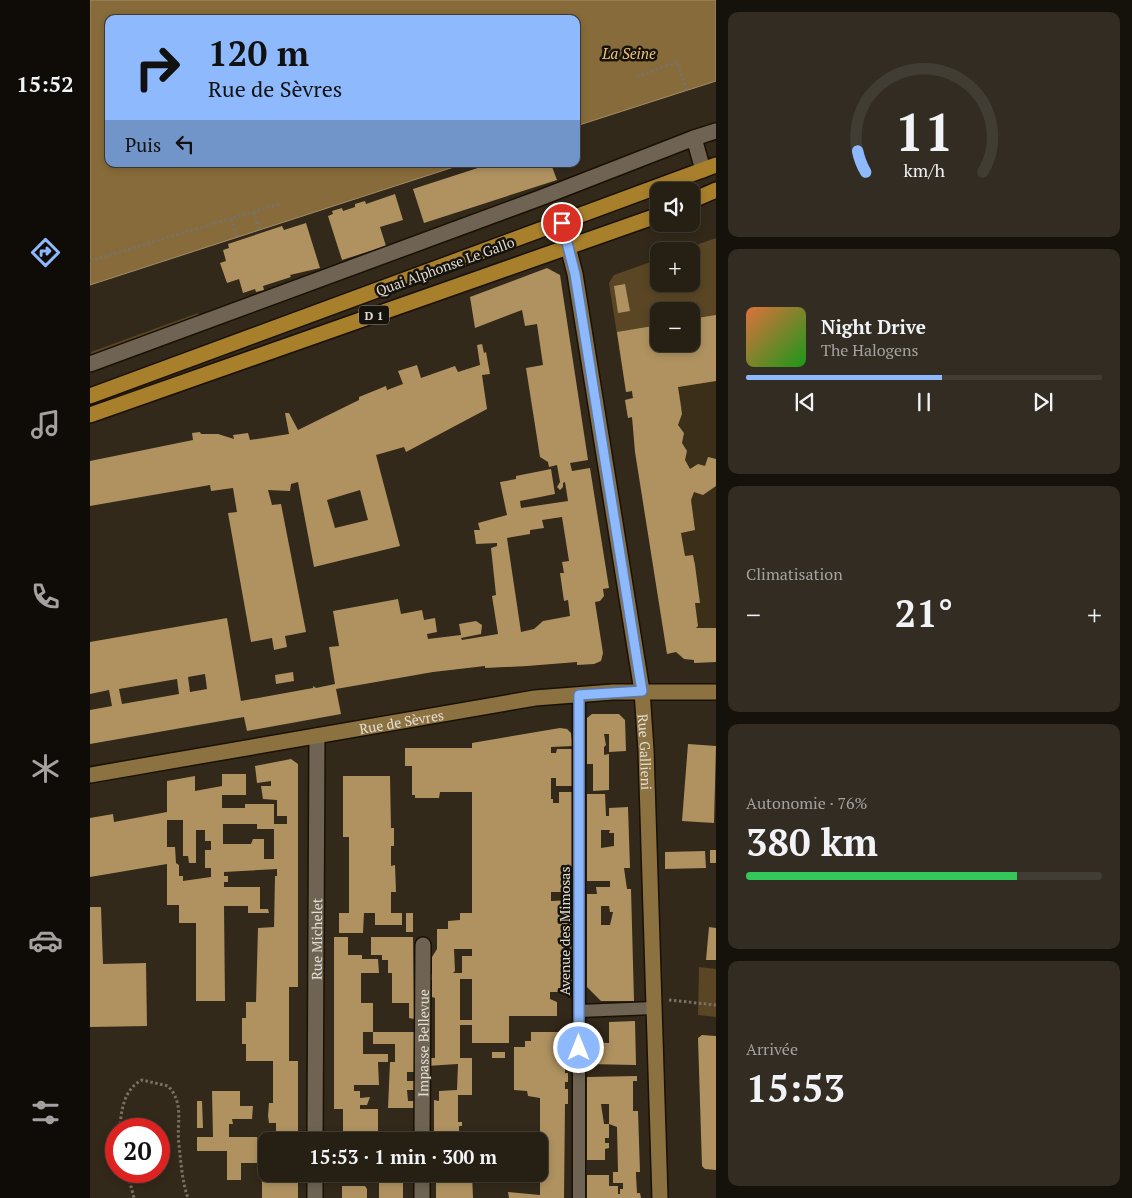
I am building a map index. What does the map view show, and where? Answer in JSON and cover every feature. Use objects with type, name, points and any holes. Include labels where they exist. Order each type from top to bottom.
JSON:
[{"type":"main road","name":"Quai Alphonse Le Gallo","points":[[90,396],[709,168]]},
{"type":"main road","points":[[700,197],[716,190]]},
{"type":"main road","name":"Quai Alphonse Le Gallo","points":[[90,415],[650,218]]},
{"type":"street","points":[[90,364],[716,131]]},
{"type":"street","points":[[694,138],[709,168]]},
{"type":"street","name":"Rue Gallieni","points":[[562,223],[569,247],[642,691],[646,750],[660,1198]]},
{"type":"street","name":"Rue de Sèvres","points":[[90,775],[534,698],[642,691],[716,692]]},
{"type":"street","name":"Rue Michelet","points":[[315,1132],[316,736]]},
{"type":"street","name":"Impasse Bellevue","points":[[422,1132],[423,945]]},
{"type":"street","points":[[315,1182],[315,1198]]},
{"type":"street","points":[[422,1182],[422,1198]]},
{"type":"lane","name":"Avenue des Mimosas","points":[[579,695],[580,1198]]},
{"type":"lane","points":[[579,1011],[654,1003]]},
{"type":"path","points":[[637,77],[678,62],[687,90]]},
{"type":"path","points":[[90,261],[282,203]]},
{"type":"path","points":[[254,212],[259,229]]},
{"type":"path","points":[[231,219],[236,236]]},
{"type":"path","points":[[654,1003],[716,1005]]},
{"type":"path","points":[[121,1118],[121,1109],[134,1084],[142,1080],[168,1086],[178,1101],[180,1118],[178,1144],[182,1159],[183,1182],[188,1198]]},
{"type":"path","points":[[130,1183],[134,1198]]},
{"type":"shaded area","points":[[716,238],[716,381],[678,387],[682,409],[628,418],[625,400],[633,398],[632,391],[626,392],[609,283],[614,275],[650,262],[650,292],[700,292],[700,244]]},
{"type":"shaded area","points":[[198,313],[200,317],[93,357],[91,352]]},
{"type":"shaded area","points":[[716,381],[716,628],[696,628],[698,626],[695,603],[699,603],[693,555],[685,556],[681,533],[645,517],[632,417],[681,409],[678,387]]},
{"type":"shaded area","points":[[699,967],[716,969],[716,1017],[698,1015]]},
{"type":"water","name":"La Seine","points":[[90,0],[716,0],[716,81],[580,125],[580,15],[105,15],[105,167],[454,167],[90,285]]},
{"type":"building","points":[[481,167],[552,167],[557,180],[424,223],[413,189]]},
{"type":"building","points":[[395,194],[403,220],[380,227],[386,246],[342,260],[328,216],[333,214],[332,211],[342,208],[343,211],[355,207],[355,204],[365,201],[366,204]]},
{"type":"building","points":[[306,223],[320,268],[290,275],[291,277],[263,286],[264,290],[256,292],[255,289],[243,293],[239,279],[227,283],[220,263],[226,261],[223,250],[229,248],[228,244],[282,226],[284,230]]},
{"type":"building","points":[[547,268],[560,275],[588,460],[570,463],[572,471],[590,468],[609,588],[603,589],[604,596],[600,601],[595,602],[603,653],[601,661],[594,664],[577,665],[577,662],[485,668],[485,666],[433,672],[336,689],[341,714],[247,731],[244,717],[90,744],[90,710],[112,706],[109,690],[90,694],[90,642],[227,618],[241,701],[313,688],[313,686],[316,688],[335,684],[329,647],[339,646],[333,611],[398,599],[401,614],[422,610],[424,620],[435,618],[437,632],[427,634],[428,639],[461,635],[459,624],[476,621],[482,625],[481,634],[461,638],[462,640],[498,634],[492,596],[496,595],[491,548],[497,546],[497,543],[476,544],[474,530],[480,530],[478,523],[507,515],[500,482],[516,479],[516,476],[551,469],[555,494],[520,501],[521,508],[568,501],[565,482],[560,490],[557,487],[560,482],[557,465],[549,467],[548,462],[540,457],[526,368],[543,365],[537,324],[525,326],[522,310],[475,328],[470,297]],"holes":[[[562,517],[569,561],[562,562],[564,573],[560,573],[564,601],[568,600],[570,616],[543,621],[534,629],[521,632],[507,538],[530,534],[530,530],[544,528],[542,520]],[[205,674],[207,689],[190,692],[188,677]],[[177,679],[179,694],[122,704],[119,689]]]},
{"type":"building","points":[[625,284],[630,311],[618,313],[614,286]]},
{"type":"building","points":[[716,315],[716,381],[678,387],[682,414],[678,425],[684,433],[682,443],[687,451],[685,460],[690,469],[698,464],[705,466],[708,457],[716,459],[716,486],[703,495],[694,492],[691,500],[695,530],[681,533],[685,556],[693,555],[695,565],[700,603],[695,603],[698,626],[696,628],[716,628],[716,662],[694,663],[694,660],[684,659],[676,652],[667,654],[635,452],[632,417],[628,418],[625,400],[633,398],[632,391],[626,392],[617,332],[650,326],[650,352],[700,352],[700,318]]},
{"type":"building","points":[[482,344],[484,353],[486,352],[490,374],[482,375],[487,409],[406,452],[404,447],[376,455],[400,546],[314,567],[298,482],[291,484],[290,491],[268,490],[272,505],[281,504],[306,632],[285,636],[287,647],[274,650],[272,638],[251,642],[228,513],[237,512],[233,488],[211,491],[210,485],[90,506],[90,461],[193,440],[192,433],[218,434],[234,439],[233,435],[248,433],[250,440],[289,434],[285,413],[289,413],[298,430],[359,400],[359,397],[386,386],[387,390],[403,384],[398,371],[417,365],[421,378],[455,366],[458,372],[480,365],[477,345]],"holes":[[[360,490],[368,520],[335,528],[327,500]]]},
{"type":"building","points":[[293,672],[294,681],[276,684],[275,675]]},
{"type":"building","points":[[592,714],[619,714],[625,720],[626,751],[609,752],[609,734],[604,734],[606,745],[604,747],[604,755],[609,754],[609,790],[593,791],[593,764],[587,764],[587,718]]},
{"type":"building","points":[[560,728],[567,729],[571,733],[573,746],[551,747],[551,753],[556,753],[557,749],[573,749],[573,786],[556,786],[556,778],[551,778],[551,799],[553,799],[553,803],[559,803],[559,792],[573,792],[573,892],[551,892],[551,901],[571,900],[572,988],[558,988],[558,992],[550,992],[550,999],[557,1002],[557,1016],[509,1016],[509,1043],[472,1043],[472,1025],[460,1025],[460,1058],[472,1058],[472,1095],[458,1095],[458,1122],[462,1122],[462,1126],[459,1126],[459,1132],[434,1132],[434,1100],[439,1101],[439,1091],[457,1090],[458,1064],[426,1066],[426,1058],[435,1058],[435,998],[432,997],[432,980],[426,980],[426,975],[432,975],[432,957],[437,949],[437,929],[448,929],[448,921],[460,920],[460,913],[472,913],[472,792],[440,792],[439,798],[415,798],[415,795],[412,795],[412,766],[405,766],[405,748],[472,748],[472,743]],"holes":[[[454,949],[472,949],[472,956],[462,956],[462,973],[453,973],[455,971]],[[460,979],[472,979],[472,1020],[460,1020]]]},
{"type":"building","points":[[688,744],[716,746],[714,823],[682,821]]},
{"type":"building","points":[[291,759],[298,764],[298,987],[289,987],[289,1061],[298,1061],[298,1132],[276,1132],[276,1123],[269,1123],[269,1103],[273,1103],[273,1061],[246,1061],[246,1044],[242,1044],[242,1018],[246,1018],[246,1002],[256,1002],[258,928],[274,927],[275,876],[277,876],[277,869],[224,872],[224,876],[228,876],[228,882],[224,882],[224,887],[260,887],[260,909],[268,909],[269,913],[248,913],[248,906],[224,906],[225,1001],[196,1001],[196,923],[179,923],[179,905],[167,905],[167,864],[90,877],[90,818],[113,814],[114,822],[167,812],[167,781],[195,776],[195,791],[222,786],[222,774],[246,774],[246,795],[222,795],[222,808],[245,808],[245,804],[274,804],[274,824],[287,824],[287,816],[277,816],[277,800],[263,799],[261,786],[271,786],[271,781],[257,783],[255,766]],"holes":[[[167,820],[183,820],[183,856],[188,856],[189,863],[196,863],[196,830],[205,830],[205,841],[211,841],[211,850],[205,850],[205,868],[211,868],[211,877],[183,881],[183,876],[179,876],[179,865],[176,863],[175,847],[167,847]],[[223,824],[257,824],[257,829],[274,829],[274,859],[264,859],[264,839],[253,839],[251,844],[223,844]]]},
{"type":"building","points":[[343,776],[390,776],[391,828],[394,828],[394,846],[391,846],[391,866],[395,865],[396,892],[391,892],[391,913],[402,913],[402,925],[375,925],[375,913],[364,913],[363,933],[339,933],[339,913],[349,913],[349,837],[343,837]]},
{"type":"building","points":[[587,794],[605,794],[606,816],[609,816],[609,808],[628,807],[630,868],[624,868],[627,889],[631,889],[634,1001],[601,1001],[587,987],[587,894],[597,894],[596,887],[610,887],[610,881],[587,881]],"holes":[[[601,830],[610,830],[609,833],[614,833],[614,846],[601,848]],[[601,906],[609,906],[610,912],[613,912],[610,925],[601,925]]]},
{"type":"building","points":[[710,850],[716,850],[716,863],[710,863]]},
{"type":"building","points":[[705,851],[706,868],[665,869],[665,852]]},
{"type":"building","points":[[90,907],[101,907],[103,964],[146,963],[147,1026],[90,1027]]},
{"type":"building","points":[[406,913],[413,913],[413,932],[406,932]]},
{"type":"building","points":[[709,927],[716,928],[716,960],[706,960]]},
{"type":"building","points":[[334,937],[348,937],[348,955],[362,955],[362,959],[378,959],[379,973],[361,973],[361,1003],[373,1003],[373,1032],[363,1032],[363,1054],[388,1054],[388,1062],[378,1062],[379,1085],[354,1085],[354,1091],[360,1091],[360,1098],[370,1097],[367,1105],[360,1105],[360,1109],[378,1109],[378,1132],[343,1132],[343,1109],[334,1109]]},
{"type":"building","points":[[371,937],[413,937],[414,1019],[409,1018],[409,1003],[392,1003],[392,973],[388,973],[388,960],[382,960],[382,955],[371,955]]},
{"type":"building","points":[[635,1021],[636,1065],[587,1064],[587,1042],[609,1043],[609,1022]]},
{"type":"building","points":[[373,1032],[414,1032],[414,1072],[407,1072],[407,1081],[414,1081],[414,1090],[407,1090],[408,1101],[414,1101],[414,1108],[388,1108],[390,1062],[395,1062],[395,1044],[373,1044]]},
{"type":"building","points":[[531,1032],[565,1032],[565,1040],[569,1040],[568,1049],[565,1049],[569,1061],[565,1066],[565,1073],[568,1073],[568,1082],[565,1082],[565,1089],[568,1089],[568,1104],[565,1104],[564,1198],[509,1198],[508,1192],[540,1195],[540,1182],[548,1182],[548,1132],[540,1132],[540,1098],[528,1096],[527,1091],[514,1090],[514,1047],[525,1047],[525,1041],[531,1041]]},
{"type":"building","points":[[702,1035],[716,1036],[716,1170],[705,1169],[702,1166],[698,1038]]},
{"type":"building","points":[[492,1052],[505,1052],[505,1058],[492,1058]]},
{"type":"building","points":[[637,1076],[637,1081],[633,1081],[633,1111],[638,1111],[640,1172],[636,1172],[636,1176],[637,1193],[640,1193],[641,1198],[587,1198],[587,1175],[609,1175],[609,1186],[618,1186],[618,1194],[620,1194],[620,1189],[623,1189],[623,1183],[613,1183],[613,1172],[618,1172],[617,1127],[609,1124],[609,1138],[605,1138],[605,1143],[609,1143],[609,1148],[605,1149],[605,1160],[587,1160],[587,1077]],"holes":[[[601,1104],[609,1104],[609,1124],[604,1124]]]},
{"type":"building","points":[[212,1091],[240,1091],[240,1106],[253,1106],[252,1119],[232,1119],[233,1124],[229,1124],[229,1137],[257,1137],[258,1163],[241,1163],[241,1180],[227,1180],[227,1151],[197,1151],[197,1137],[213,1137]]},
{"type":"building","points":[[197,1101],[202,1101],[203,1128],[197,1128]]},
{"type":"building","points":[[262,1182],[298,1182],[298,1198],[262,1198]]},
{"type":"building","points":[[379,1182],[403,1182],[403,1198],[379,1198]]},
{"type":"building","points":[[436,1182],[472,1182],[473,1198],[436,1198]]},
{"type":"building","points":[[342,1186],[365,1186],[367,1198],[342,1198]]},
{"type":"route","points":[[562,223],[575,274],[642,691],[579,695],[579,1048]]}]
